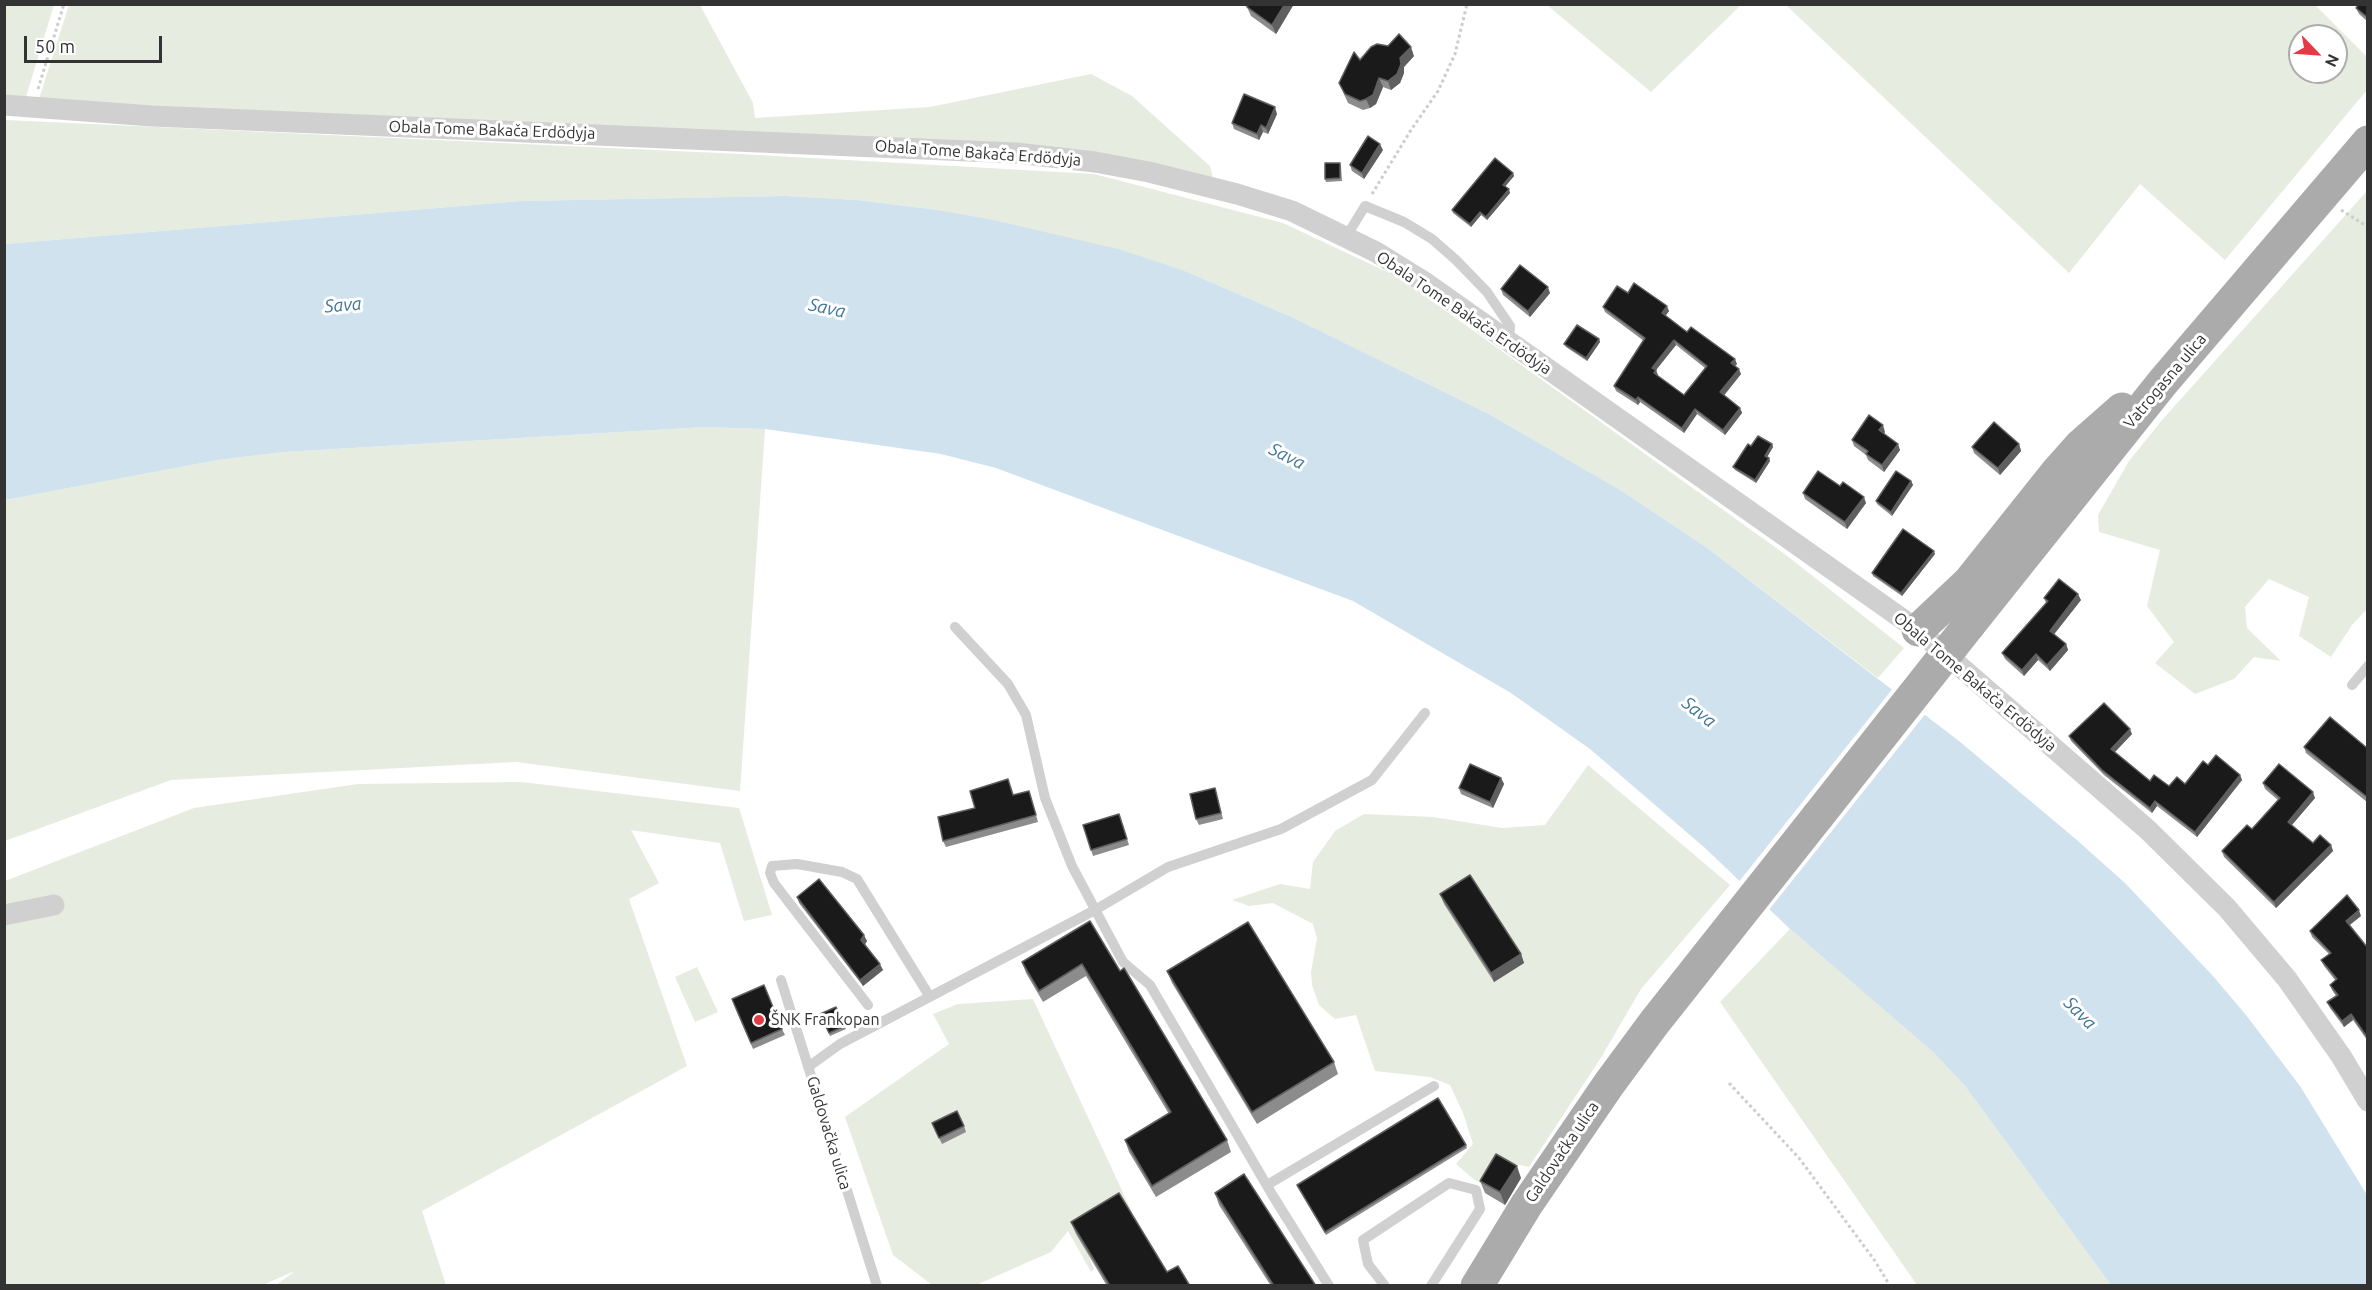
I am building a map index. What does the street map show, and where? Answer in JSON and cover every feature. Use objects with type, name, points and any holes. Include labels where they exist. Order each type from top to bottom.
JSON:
[{"type":"main road","name":"Vatrogasna ulica","points":[[1654,1023],[2163,382],[2367,142]]},
{"type":"main road","points":[[1918,630],[1969,582],[2080,446],[2119,411],[2163,382]]},
{"type":"main road","name":"Galdovačka ulica","points":[[1477,1286],[1568,1142],[1654,1023]]},
{"type":"street","name":"Obala Tome Bakača Erdödyja","points":[[4,105],[152,116],[862,144],[1036,154],[1149,172],[1237,194],[1292,211],[1346,237],[1409,272],[1918,630],[2148,830],[2227,908],[2287,979],[2340,1056],[2367,1101]]},
{"type":"street","points":[[4,915],[54,905]]},
{"type":"lane","points":[[1346,237],[1365,206],[1404,222],[1432,239],[1487,292],[1510,326],[1509,341]]},
{"type":"lane","points":[[955,627],[1008,684],[1026,715],[1045,798],[1072,866],[1124,962],[1150,985],[1329,1286]]},
{"type":"lane","points":[[2352,685],[2367,666]]},
{"type":"lane","points":[[808,1067],[840,1044],[1095,910],[1168,867],[1281,829],[1372,780],[1425,713]]},
{"type":"lane","points":[[868,1005],[774,882],[770,873],[772,866],[797,864],[842,872],[857,879],[930,997]]},
{"type":"lane","name":"Galdovačka ulica","points":[[781,980],[877,1286]]},
{"type":"lane","points":[[1267,1185],[1434,1086]]},
{"type":"lane","points":[[1384,1286],[1368,1264],[1363,1240],[1449,1183],[1476,1190],[1480,1209],[1431,1286]]},
{"type":"path","points":[[32,107],[64,4]]},
{"type":"path","points":[[1365,206],[1411,130],[1438,91],[1455,54],[1467,4]]},
{"type":"path","points":[[1729,1083],[1799,1158],[1875,1261],[1890,1286]]},
{"type":"shaded area","points":[[4,5],[54,5],[25,100],[5,99]]},
{"type":"shaded area","points":[[69,5],[700,5],[753,103],[755,118],[930,107],[1091,74],[1132,96],[1210,166],[1215,186],[1087,157],[37,105]]},
{"type":"shaded area","points":[[1547,5],[1741,5],[1651,92]]},
{"type":"shaded area","points":[[1786,5],[2315,5],[2334,24],[2288,24],[2288,84],[2348,84],[2348,38],[2367,57],[2367,90],[2225,260],[2140,184],[2069,273]]},
{"type":"shaded area","points":[[5,120],[740,154],[1094,174],[1283,223],[1400,278],[1786,555],[1904,648],[1878,678],[1706,547],[1622,491],[1489,414],[1294,318],[1185,271],[938,210],[857,200],[786,196],[521,201],[5,244]]},
{"type":"shaded area","points":[[2367,191],[2367,609],[2352,625],[2331,657],[2299,636],[2309,597],[2269,579],[2245,607],[2247,628],[2281,661],[2254,657],[2234,679],[2195,694],[2155,663],[2174,642],[2147,606],[2160,550],[2099,532],[2098,515],[2129,461],[2163,419]]},
{"type":"shaded area","points":[[705,427],[765,429],[740,791],[516,762],[171,780],[5,841],[5,500],[218,460],[284,452]]},
{"type":"shaded area","points":[[1588,765],[1730,885],[1641,989],[1602,1056],[1529,1167],[1502,1161],[1477,1182],[1456,1164],[1473,1144],[1463,1113],[1450,1085],[1430,1077],[1375,1071],[1356,1015],[1335,1019],[1319,1005],[1312,985],[1311,972],[1317,938],[1313,924],[1273,903],[1249,906],[1232,900],[1280,884],[1310,889],[1313,862],[1335,831],[1364,814],[1433,817],[1502,828],[1545,825]]},
{"type":"shaded area","points":[[522,782],[739,808],[772,915],[744,921],[720,843],[631,830],[659,883],[629,899],[687,1066],[422,1211],[446,1285],[276,1285],[295,1271],[260,1286],[5,1286],[5,881],[194,808],[358,784]]},
{"type":"shaded area","points":[[1790,929],[1933,1052],[1965,1086],[2111,1285],[1917,1285],[1720,1002]]},
{"type":"shaded area","points":[[697,967],[718,1012],[695,1022],[675,977]]},
{"type":"shaded area","points":[[1033,999],[1132,1212],[1078,1229],[1094,1269],[1091,1272],[1068,1231],[1051,1252],[976,1285],[932,1285],[893,1255],[845,1117],[949,1044],[933,1014],[958,1004]]},
{"type":"water","name":"Sava","points":[[786,196],[857,200],[938,210],[993,220],[1118,249],[1185,271],[1294,318],[1489,414],[1622,491],[1706,547],[1959,741],[2078,841],[2126,884],[2213,976],[2300,1086],[2367,1195],[2367,1285],[2111,1285],[1965,1086],[1933,1052],[1790,929],[1705,848],[1590,749],[1511,693],[1353,601],[996,468],[941,454],[765,429],[705,427],[284,452],[218,460],[5,500],[5,244],[521,201]]},
{"type":"pier","points":[[1894,687],[1927,712],[1768,911],[1738,883]]},
{"type":"building","points":[[1249,4],[1285,4],[1272,25],[1247,7]]},
{"type":"building","points":[[2359,4],[2367,4],[2367,17],[2356,8]]},
{"type":"building","points":[[1399,34],[1411,47],[1400,58],[1401,64],[1397,74],[1388,81],[1379,78],[1373,95],[1366,99],[1360,101],[1345,94],[1339,83],[1354,52],[1360,60],[1371,47],[1377,44],[1388,46]]},
{"type":"building","points":[[1244,94],[1275,107],[1266,128],[1261,125],[1257,134],[1232,123]]},
{"type":"building","points":[[1368,136],[1380,144],[1362,173],[1350,165]]},
{"type":"building","points":[[1495,158],[1513,173],[1503,185],[1509,189],[1486,217],[1480,212],[1470,224],[1452,210]]},
{"type":"building","points":[[1325,163],[1340,163],[1340,178],[1325,179]]},
{"type":"building","points":[[1520,265],[1548,287],[1528,311],[1501,289]]},
{"type":"building","points":[[1634,283],[1667,306],[1662,313],[1687,332],[1691,327],[1735,359],[1731,363],[1739,369],[1720,392],[1740,408],[1723,430],[1695,409],[1682,428],[1638,397],[1636,400],[1614,386],[1645,338],[1603,307],[1617,286],[1628,293]],"holes":[[[1674,340],[1707,366],[1684,395],[1654,373],[1656,370],[1652,368]]]},
{"type":"building","points":[[1577,325],[1599,339],[1586,358],[1564,344]]},
{"type":"building","points":[[1869,415],[1883,425],[1879,430],[1898,444],[1882,465],[1852,440]]},
{"type":"building","points":[[1994,422],[2019,444],[1998,468],[1972,447]]},
{"type":"building","points":[[1758,436],[1772,444],[1765,456],[1769,458],[1755,480],[1733,467],[1748,444],[1751,446]]},
{"type":"building","points":[[1818,471],[1840,486],[1843,482],[1864,497],[1845,522],[1803,493]]},
{"type":"building","points":[[1896,471],[1911,481],[1891,512],[1876,501]]},
{"type":"building","points":[[1903,529],[1934,551],[1901,593],[1872,573]]},
{"type":"building","points":[[2059,579],[2078,594],[2050,631],[2066,644],[2047,665],[2036,654],[2022,670],[2002,653],[2048,601],[2044,598]]},
{"type":"building","points":[[2104,703],[2130,729],[2111,749],[2150,781],[2154,775],[2169,786],[2177,777],[2185,784],[2203,761],[2208,765],[2216,755],[2240,775],[2195,832],[2155,801],[2150,808],[2102,770],[2069,736]]},
{"type":"building","points":[[2330,717],[2367,748],[2367,797],[2304,747]]},
{"type":"building","points":[[1470,764],[1501,778],[1490,802],[1459,788]]},
{"type":"building","points":[[2279,764],[2313,792],[2288,822],[2313,843],[2320,835],[2331,845],[2274,902],[2222,851],[2247,825],[2252,829],[2280,798],[2263,783]]},
{"type":"building","points":[[1008,779],[1013,795],[1029,791],[1036,815],[943,841],[938,817],[975,808],[970,791]]},
{"type":"building","points":[[1215,788],[1221,813],[1196,819],[1190,794]]},
{"type":"building","points":[[1119,814],[1127,839],[1091,850],[1083,825]]},
{"type":"building","points":[[1470,875],[1521,954],[1491,973],[1440,894]]},
{"type":"building","points":[[819,879],[864,935],[861,940],[880,964],[860,980],[797,897]]},
{"type":"building","points":[[2347,895],[2359,910],[2346,921],[2367,947],[2367,1037],[2351,1014],[2342,1021],[2327,1002],[2338,995],[2330,985],[2337,979],[2321,960],[2331,953],[2310,931]]},
{"type":"building","points":[[1090,921],[1120,971],[1124,968],[1227,1140],[1152,1186],[1125,1140],[1171,1112],[1082,964],[1039,991],[1022,962]]},
{"type":"building","points":[[1248,922],[1334,1062],[1252,1112],[1167,971]]},
{"type":"building","name":"ŠNK Frankopan","points":[[764,985],[782,1029],[751,1043],[732,999]]},
{"type":"building","points":[[836,1007],[845,1026],[829,1033],[820,1014]]},
{"type":"building","points":[[1438,1098],[1466,1145],[1325,1232],[1297,1185]]},
{"type":"building","points":[[957,1111],[964,1126],[939,1138],[932,1123]]},
{"type":"building","points":[[1496,1154],[1517,1166],[1500,1192],[1480,1181]]},
{"type":"building","points":[[1244,1174],[1316,1286],[1274,1286],[1215,1193]]},
{"type":"building","points":[[1119,1193],[1167,1272],[1178,1266],[1190,1286],[1110,1286],[1071,1222]]},
{"type":"place","name":"ŠNK Frankopan","points":[[759,1020]]}]
